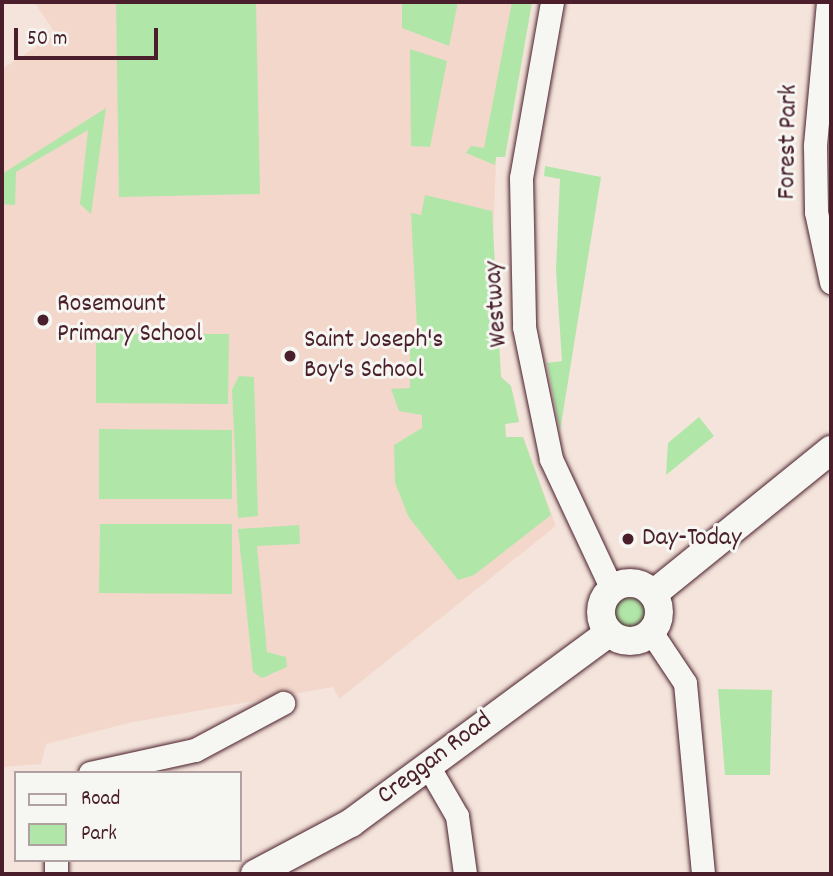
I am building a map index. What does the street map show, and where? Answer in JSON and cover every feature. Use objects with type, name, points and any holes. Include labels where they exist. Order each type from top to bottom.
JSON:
[{"type":"main road","points":[[653,594],[830,453]]},
{"type":"main road","points":[[638,584],[653,594],[659,614],[651,632],[625,642],[608,633],[600,615],[612,589],[638,584]]},
{"type":"main road","name":"Creggan Road","points":[[255,874],[351,823],[427,764],[608,633]]},
{"type":"street","name":"Westway","points":[[552,2],[522,178],[524,327],[551,459],[612,589]]},
{"type":"street","name":"Forest Park","points":[[828,2],[815,146],[816,212],[831,282]]},
{"type":"street","points":[[651,632],[685,683],[703,874]]},
{"type":"street","points":[[99,771],[195,750],[283,703]]},
{"type":"street","points":[[427,764],[457,816],[465,874]]},
{"type":"shaded area","name":"Saint Joseph's Boy's School","points":[[34,2],[532,2],[505,157],[496,157],[492,270],[501,377],[511,386],[519,422],[505,424],[506,437],[523,437],[556,526],[339,699],[333,687],[133,722],[46,744],[41,764],[2,767],[2,69],[56,34]]},
{"type":"green space","points":[[116,2],[256,2],[260,194],[119,197]]},
{"type":"green space","points":[[402,2],[458,2],[449,46],[402,28]]},
{"type":"green space","points":[[512,2],[532,2],[505,157],[496,157],[495,165],[466,153],[471,146],[484,148]]},
{"type":"green space","points":[[410,49],[447,61],[430,147],[411,146]]},
{"type":"green space","points":[[106,108],[91,214],[80,204],[88,130],[16,172],[15,205],[2,204],[2,174]]},
{"type":"green space","points":[[545,166],[601,177],[560,431],[547,363],[562,361],[556,270],[560,179],[544,176]]},
{"type":"green space","points":[[425,195],[492,211],[501,377],[511,386],[519,422],[505,424],[506,437],[523,437],[551,515],[474,575],[458,580],[408,516],[395,482],[394,445],[422,428],[422,415],[399,411],[391,389],[410,388],[410,347],[418,345],[411,213],[421,215]]},
{"type":"green space","points":[[96,334],[229,334],[228,404],[96,403]]},
{"type":"green space","points":[[239,376],[254,377],[258,516],[238,518],[232,390]]},
{"type":"green space","points":[[699,417],[714,436],[666,475],[668,443]]},
{"type":"green space","points":[[99,429],[232,430],[232,499],[99,499]]},
{"type":"green space","points":[[100,524],[232,524],[232,594],[99,593]]},
{"type":"green space","points":[[299,525],[300,544],[257,546],[267,652],[286,657],[287,667],[262,678],[253,672],[238,529]]},
{"type":"green space","points":[[630,598],[642,602],[646,614],[642,626],[630,630],[618,626],[614,614],[618,602]]},
{"type":"green space","points":[[718,689],[772,690],[770,775],[725,775]]},
{"type":"place","name":"Rosemount Primary School","points":[[43,320]]},
{"type":"place","name":"Saint Joseph's Boy's School","points":[[290,356]]},
{"type":"place","name":"Day-Today","points":[[628,539]]}]
